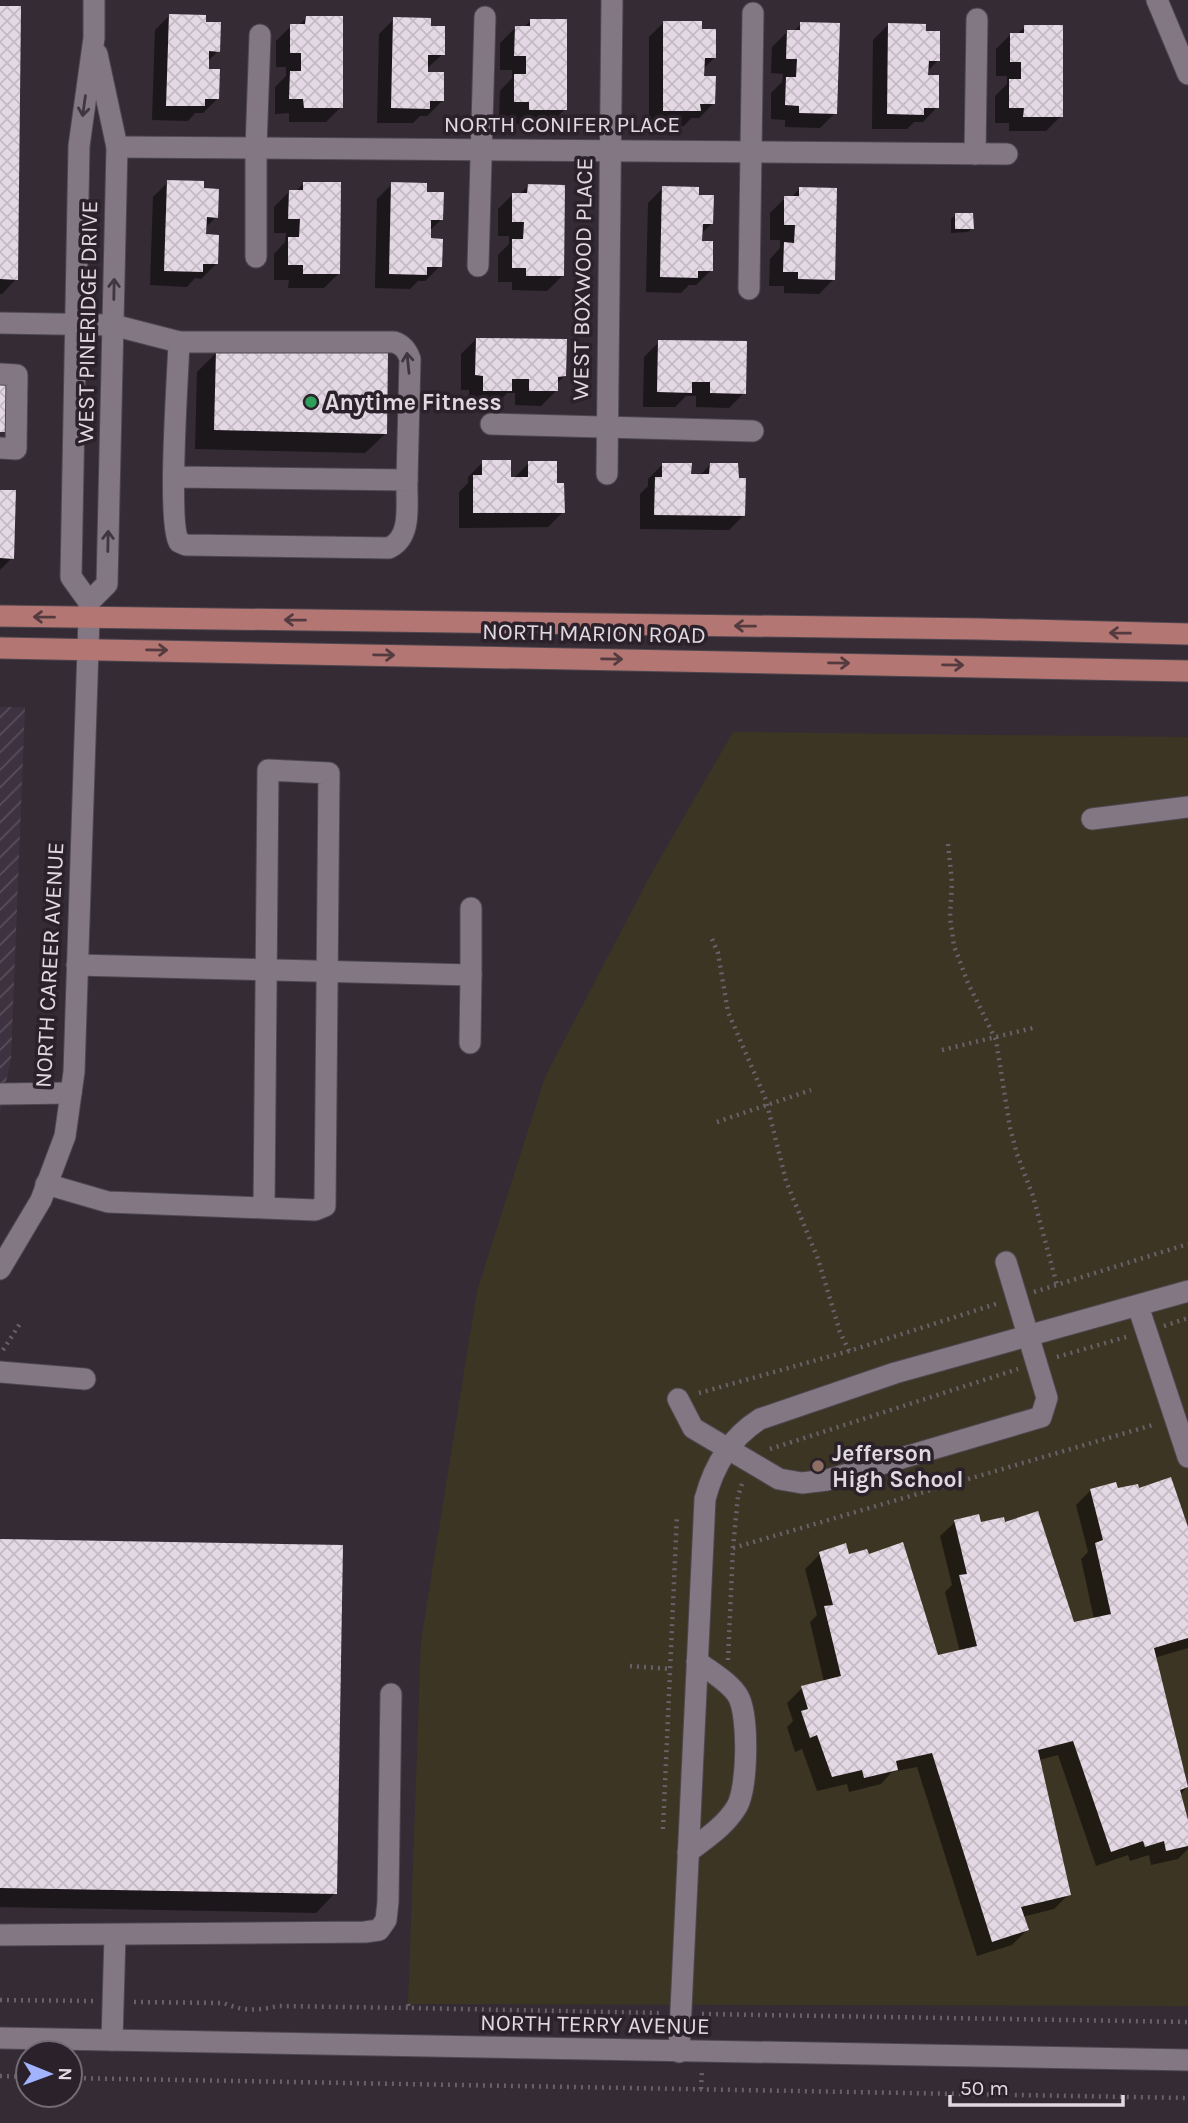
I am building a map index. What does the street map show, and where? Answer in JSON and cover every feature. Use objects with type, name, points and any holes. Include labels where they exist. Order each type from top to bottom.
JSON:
[{"type":"main road","name":"NORTH MARION ROAD","points":[[0,616],[89,610],[1188,634]]},
{"type":"main road","name":"NORTH MARION ROAD","points":[[0,648],[1188,671]]},
{"type":"street","name":"WEST PINERIDGE DRIVE","points":[[94,0],[94,38],[79,146],[71,577],[89,610],[107,584],[117,147],[94,38]]},
{"type":"street","name":"WEST BOXWOOD PLACE","points":[[607,474],[612,0]]},
{"type":"street","points":[[1157,0],[1188,74]]},
{"type":"street","points":[[749,289],[752,13]]},
{"type":"street","points":[[478,266],[485,17]]},
{"type":"street","points":[[975,153],[977,19]]},
{"type":"street","points":[[256,257],[260,36]]},
{"type":"street","name":"NORTH CONIFER PLACE","points":[[117,147],[1007,154]]},
{"type":"street","points":[[0,323],[113,325],[179,342],[394,342],[401,345],[408,352],[410,359],[405,529],[398,544],[389,548],[186,545],[178,542],[173,522],[179,342]]},
{"type":"street","points":[[0,374],[17,375],[16,449],[0,448]]},
{"type":"street","points":[[491,424],[753,431]]},
{"type":"street","points":[[175,477],[407,480]]},
{"type":"street","name":"NORTH CAREER AVENUE","points":[[0,1269],[41,1200],[65,1136],[74,1072],[89,610]]},
{"type":"street","points":[[46,1184],[108,1202],[315,1210],[325,1206],[329,773],[268,770],[264,1208]]},
{"type":"street","points":[[1093,819],[1188,807]]},
{"type":"street","points":[[470,1042],[471,908]]},
{"type":"street","points":[[77,965],[471,975]]},
{"type":"street","points":[[0,1094],[71,1093]]},
{"type":"street","points":[[678,1399],[693,1428],[779,1479],[802,1483],[827,1480],[1041,1417],[1046,1398],[1006,1262]]},
{"type":"street","points":[[679,2052],[705,1499],[711,1476],[727,1448],[746,1428],[760,1419],[895,1373],[1188,1291]]},
{"type":"street","points":[[1138,1306],[1188,1457]]},
{"type":"street","points":[[0,1372],[85,1379]]},
{"type":"street","points":[[688,1852],[725,1824],[738,1806],[742,1793],[746,1728],[744,1709],[737,1693],[697,1661]]},
{"type":"street","points":[[0,1935],[379,1930],[386,1920],[388,1902],[391,1694]]},
{"type":"street","points":[[111,2040],[115,1935]]},
{"type":"street","name":"NORTH TERRY AVENUE","points":[[0,2038],[1188,2060]]},
{"type":"path","points":[[948,844],[952,882],[950,917],[954,946],[968,983],[995,1037],[1010,1128],[1033,1196],[1057,1285]]},
{"type":"path","points":[[712,939],[718,953],[728,1012],[767,1105],[793,1200],[818,1259],[849,1351]]},
{"type":"path","points":[[942,1050],[1037,1027]]},
{"type":"path","points":[[717,1122],[811,1090]]},
{"type":"path","points":[[678,1399],[849,1351],[1188,1244]]},
{"type":"path","points":[[733,1669],[728,1661],[738,1496],[745,1476],[763,1451],[1036,1363],[1188,1318]]},
{"type":"path","points":[[0,1354],[21,1322]]},
{"type":"path","points":[[733,1548],[1175,1418]]},
{"type":"path","points":[[663,1829],[677,1515]]},
{"type":"path","points":[[631,1666],[670,1668]]},
{"type":"path","points":[[0,2000],[224,2003],[236,2009],[263,2010],[277,2006],[409,2006],[681,2014],[1188,2022]]},
{"type":"path","points":[[84,2078],[1188,2098]]},
{"type":"shaded area","points":[[0,707],[25,707],[11,1058],[0,1112]]},
{"type":"shaded area","name":"Jefferson High School","points":[[733,732],[1188,737],[1188,2006],[408,2004],[421,1641],[477,1291],[545,1077],[650,876]]},
{"type":"building","points":[[0,6],[21,6],[18,280],[0,279]]},
{"type":"building","points":[[169,14],[206,15],[206,22],[221,22],[220,52],[209,51],[209,69],[220,69],[219,99],[205,99],[205,106],[166,106]]},
{"type":"building","points":[[306,16],[343,16],[343,108],[304,108],[303,99],[289,99],[290,71],[301,71],[301,53],[290,53],[290,24],[305,24]]},
{"type":"building","points":[[393,17],[431,18],[431,26],[445,26],[445,55],[428,55],[428,72],[444,72],[444,101],[430,101],[430,109],[391,108]]},
{"type":"building","points":[[530,19],[567,19],[567,110],[529,110],[529,102],[514,102],[514,74],[526,74],[526,56],[514,56],[515,26],[530,26]]},
{"type":"building","points":[[663,21],[702,21],[702,29],[716,29],[716,58],[705,58],[704,76],[716,76],[715,104],[700,104],[701,111],[663,111]]},
{"type":"building","points":[[800,22],[840,23],[837,114],[799,113],[799,106],[785,105],[786,77],[796,77],[797,59],[786,59],[787,30],[800,30]]},
{"type":"building","points":[[888,23],[926,24],[926,31],[940,31],[940,61],[929,61],[928,75],[939,75],[939,108],[924,108],[924,115],[887,114]]},
{"type":"building","points":[[1024,25],[1063,25],[1063,117],[1023,117],[1024,108],[1009,108],[1009,79],[1021,79],[1021,62],[1010,62],[1010,33],[1024,33]]},
{"type":"building","points":[[167,180],[204,181],[204,188],[219,189],[218,218],[207,217],[206,234],[219,235],[218,264],[203,264],[203,272],[164,271]]},
{"type":"building","points":[[303,182],[341,182],[340,274],[303,274],[303,265],[288,265],[288,237],[299,237],[300,219],[288,219],[289,190],[303,190]]},
{"type":"building","points":[[391,182],[427,183],[427,192],[444,192],[443,220],[431,220],[431,238],[443,239],[442,267],[427,267],[427,275],[389,274]]},
{"type":"building","points":[[528,184],[565,185],[564,276],[526,276],[526,268],[512,268],[512,239],[523,239],[524,222],[512,222],[512,193],[527,193]]},
{"type":"building","points":[[662,186],[699,187],[699,195],[714,195],[713,224],[703,224],[702,241],[713,241],[713,271],[698,271],[698,278],[660,277]]},
{"type":"building","points":[[799,187],[837,188],[835,280],[798,279],[798,272],[783,272],[784,242],[794,243],[795,225],[784,225],[784,196],[799,196]]},
{"type":"building","points":[[955,213],[973,213],[974,229],[955,229]]},
{"type":"building","points":[[476,338],[567,339],[566,376],[558,377],[558,391],[529,391],[529,379],[512,379],[512,391],[483,391],[483,376],[475,375]]},
{"type":"building","points":[[658,340],[747,341],[746,394],[710,393],[710,382],[692,382],[692,393],[657,392]]},
{"type":"building","points":[[216,350],[388,353],[387,434],[214,430]]},
{"type":"building","points":[[0,382],[8,382],[7,432],[0,432]]},
{"type":"building","points":[[482,460],[511,460],[511,477],[528,477],[528,461],[557,461],[557,483],[564,483],[565,513],[473,513],[473,475],[482,475]]},
{"type":"building","points":[[662,463],[692,463],[691,474],[709,474],[710,463],[738,463],[739,478],[746,478],[745,516],[654,515],[655,477],[662,477]]},
{"type":"building","points":[[0,490],[16,490],[14,559],[0,558]]},
{"type":"building","points":[[1171,1477],[1188,1527],[1188,1638],[1154,1648],[1188,1787],[1180,1790],[1188,1820],[1188,1846],[1166,1851],[1164,1841],[1145,1847],[1143,1841],[1111,1852],[1073,1741],[1038,1750],[1071,1895],[1021,1907],[1029,1930],[992,1942],[932,1753],[896,1761],[898,1770],[864,1778],[862,1770],[832,1777],[817,1735],[810,1738],[801,1711],[808,1709],[801,1686],[841,1676],[824,1606],[833,1605],[819,1552],[846,1543],[849,1554],[867,1549],[869,1554],[903,1542],[938,1655],[977,1646],[959,1575],[967,1574],[954,1520],[979,1514],[981,1522],[1004,1517],[1005,1522],[1038,1511],[1074,1622],[1111,1614],[1095,1543],[1103,1540],[1090,1489],[1116,1482],[1118,1488],[1138,1484],[1139,1488]]},
{"type":"building","points":[[0,1539],[343,1545],[337,1894],[0,1888]]},
{"type":"place","name":"Anytime Fitness","points":[[311,402]]},
{"type":"place","name":"Jefferson High School","points":[[818,1466]]}]
